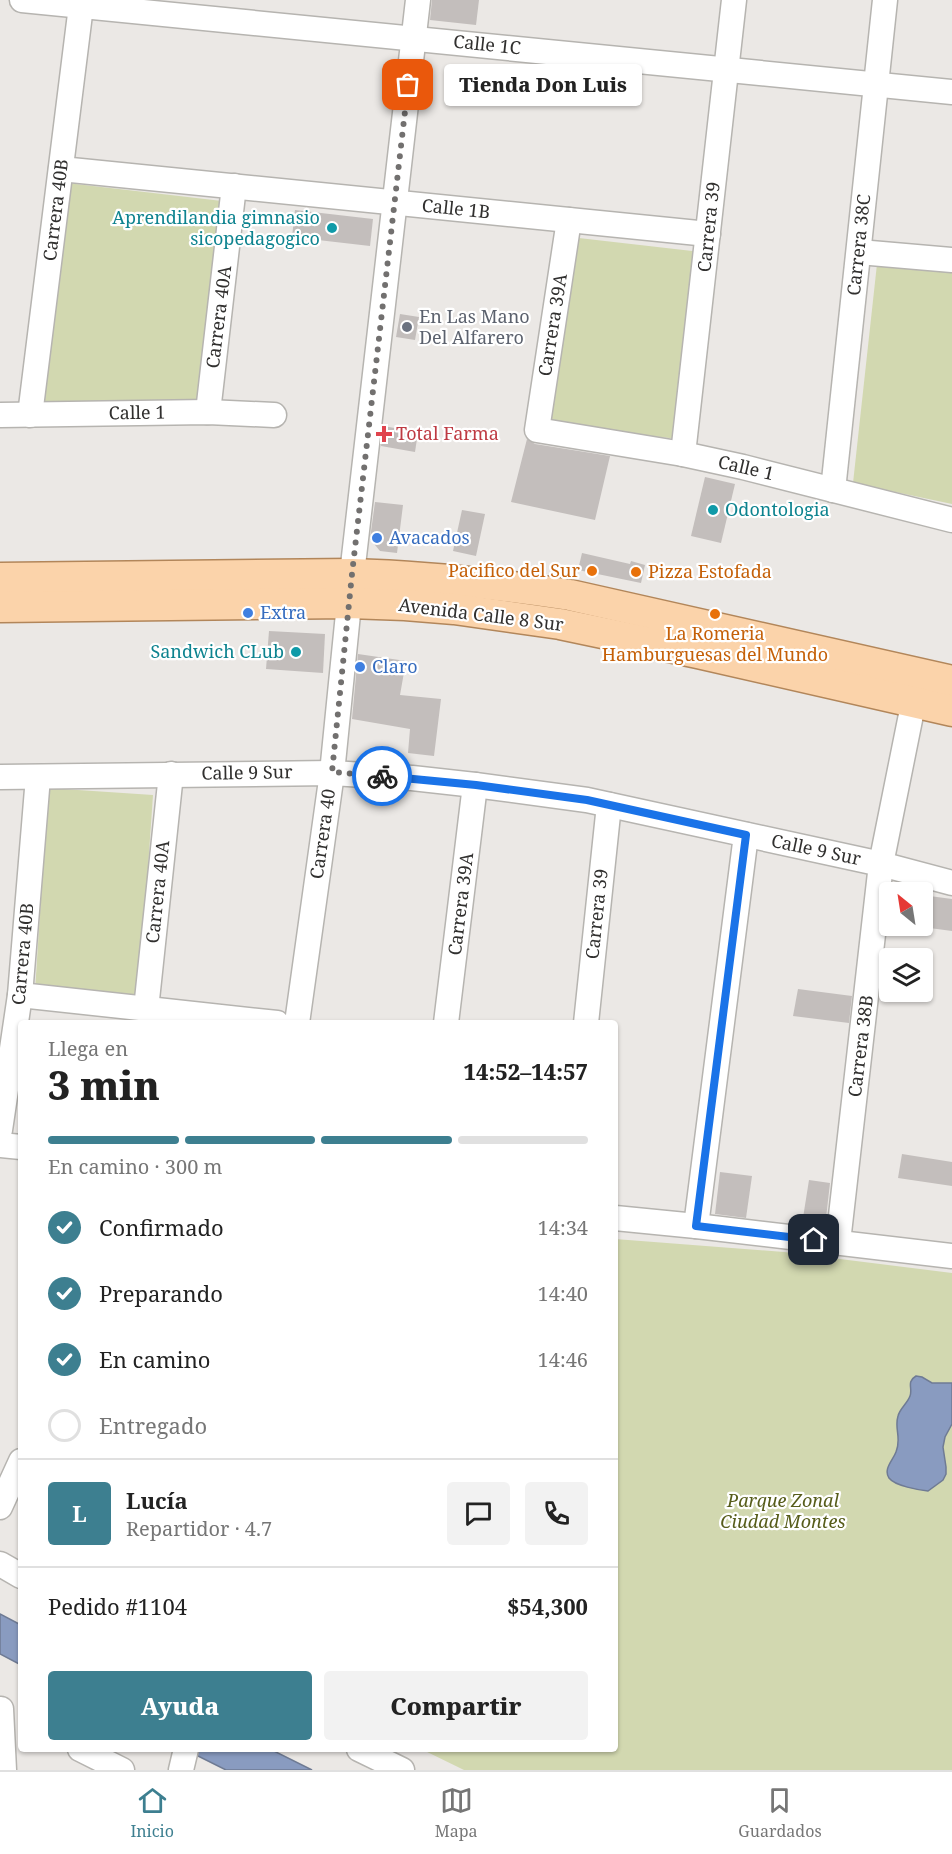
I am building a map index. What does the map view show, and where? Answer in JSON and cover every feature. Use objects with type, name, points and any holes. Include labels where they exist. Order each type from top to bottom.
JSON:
[{"type":"main road","name":"Avenida Calle 8 Sur","points":[[0,578],[352,574],[397,575],[514,586],[570,595],[917,688],[952,711]]},
{"type":"main road","name":"Avenida Calle 8 Sur","points":[[0,607],[349,603],[405,605],[550,622],[917,688],[952,681]]},
{"type":"street","name":"Calle 1C","points":[[22,0],[952,92]]},
{"type":"street","name":"Carrera 40","points":[[297,1020],[332,772],[352,574],[418,0]]},
{"type":"street","name":"Carrera 39","points":[[683,454],[734,0]]},
{"type":"street","name":"Carrera 38C","points":[[833,490],[885,0]]},
{"type":"street","name":"Carrera 40B","points":[[30,415],[81,6]]},
{"type":"street","name":"Calle 1B","points":[[61,169],[708,234]]},
{"type":"street","name":"Carrera 40A","points":[[208,412],[234,186]]},
{"type":"street","name":"Carrera 39A","points":[[537,430],[569,220]]},
{"type":"street","points":[[859,252],[952,260]]},
{"type":"street","name":"Calle 1","points":[[0,416],[208,412],[274,415]]},
{"type":"street","name":"Calle 1","points":[[537,430],[683,454],[743,467],[952,520]]},
{"type":"street","name":"Carrera 38B","points":[[838,1242],[881,864],[917,688]]},
{"type":"street","name":"Calle 9 Sur","points":[[0,777],[332,772],[476,785],[587,800],[881,864],[952,883]]},
{"type":"street","name":"Carrera 40A","points":[[146,1009],[171,774]]},
{"type":"street","name":"Carrera 40B","points":[[0,1130],[20,995],[38,777]]},
{"type":"street","name":"Carrera 39A","points":[[446,1020],[476,785]]},
{"type":"street","name":"Carrera 39","points":[[586,1020],[609,805]]},
{"type":"street","points":[[696,1226],[746,835]]},
{"type":"street","points":[[20,995],[249,1020]]},
{"type":"street","points":[[0,1145],[18,1147]]},
{"type":"street","points":[[618,1218],[952,1256]]},
{"type":"street","points":[[0,1507],[18,1468]]},
{"type":"street","points":[[0,1564],[18,1573]]},
{"type":"street","points":[[4,1770],[7,1713]]},
{"type":"street","points":[[86,1752],[122,1770]]},
{"type":"street","points":[[365,1752],[402,1770]]},
{"type":"green space","points":[[67,183],[222,201],[196,408],[43,410]]},
{"type":"green space","points":[[570,237],[701,252],[678,439],[548,424]]},
{"type":"green space","points":[[877,264],[952,272],[952,504],[853,483]]},
{"type":"green space","points":[[48,788],[153,795],[139,998],[35,991]]},
{"type":"green space","name":"Parque Zonal Ciudad Montes","points":[[618,1239],[784,1252],[952,1273],[952,1770],[464,1770],[427,1752],[618,1752]]},
{"type":"water","points":[[916,1376],[932,1383],[952,1383],[952,1424],[943,1447],[946,1474],[943,1480],[928,1491],[896,1483],[887,1475],[898,1447],[898,1416],[910,1396],[910,1383]]},
{"type":"water","points":[[0,1614],[18,1623],[18,1663],[0,1654]]},
{"type":"water","points":[[190,1752],[276,1752],[312,1770],[226,1770]]},
{"type":"building","points":[[432,0],[479,0],[476,25],[430,20]]},
{"type":"building","name":"Aprendilandia gimnasio sicopedagogico","points":[[295,210],[373,219],[370,246],[292,237]]},
{"type":"building","name":"En Las Mano Del Alfarero","points":[[400,314],[419,317],[415,340],[396,337]]},
{"type":"building","points":[[383,426],[418,432],[415,452],[381,446]]},
{"type":"building","points":[[527,439],[535,444],[610,456],[595,520],[511,502]]},
{"type":"building","name":"Odontologia","points":[[705,477],[735,484],[721,543],[691,536]]},
{"type":"building","points":[[375,502],[403,505],[397,553],[380,551],[370,539]]},
{"type":"building","points":[[462,510],[485,514],[476,556],[453,551]]},
{"type":"building","points":[[582,553],[630,564],[631,561],[645,565],[641,583],[578,570]]},
{"type":"building","name":"Sandwich CLub","points":[[269,631],[325,634],[323,673],[266,669]]},
{"type":"building","points":[[358,654],[406,661],[400,695],[441,699],[434,756],[408,753],[410,729],[352,719]]},
{"type":"building","points":[[933,896],[952,899],[952,931],[933,928]]},
{"type":"building","points":[[798,989],[852,996],[849,1023],[793,1016]]},
{"type":"building","points":[[902,1154],[952,1162],[952,1186],[898,1178]]},
{"type":"building","points":[[720,1172],[752,1176],[746,1218],[715,1214]]},
{"type":"building","points":[[809,1180],[830,1183],[825,1227],[802,1224]]},
{"type":"way so far","points":[[382,776],[332,772],[352,574],[408,85]]},
{"type":"place","name":"Tienda Don Luis","points":[[408,85]]},
{"type":"place","name":"Aprendilandia gimnasio sicopedagogico","points":[[332,228]]},
{"type":"place","name":"En Las Mano Del Alfarero","points":[[407,327]]},
{"type":"place","name":"Total Farma","points":[[384,434]]},
{"type":"place","name":"Odontologia","points":[[713,510]]},
{"type":"place","name":"Avacados","points":[[377,538]]},
{"type":"place","name":"Pacifico del Sur","points":[[592,571]]},
{"type":"place","name":"Pizza Estofada","points":[[636,572]]},
{"type":"place","name":"Extra","points":[[248,613]]},
{"type":"place","name":"La Romeria Hamburguesas del Mundo","points":[[715,614]]},
{"type":"place","name":"Sandwich CLub","points":[[296,652]]},
{"type":"place","name":"Claro","points":[[360,667]]},
{"type":"route","points":[[382,776],[476,785],[587,800],[746,835],[696,1226],[814,1240]]}]
